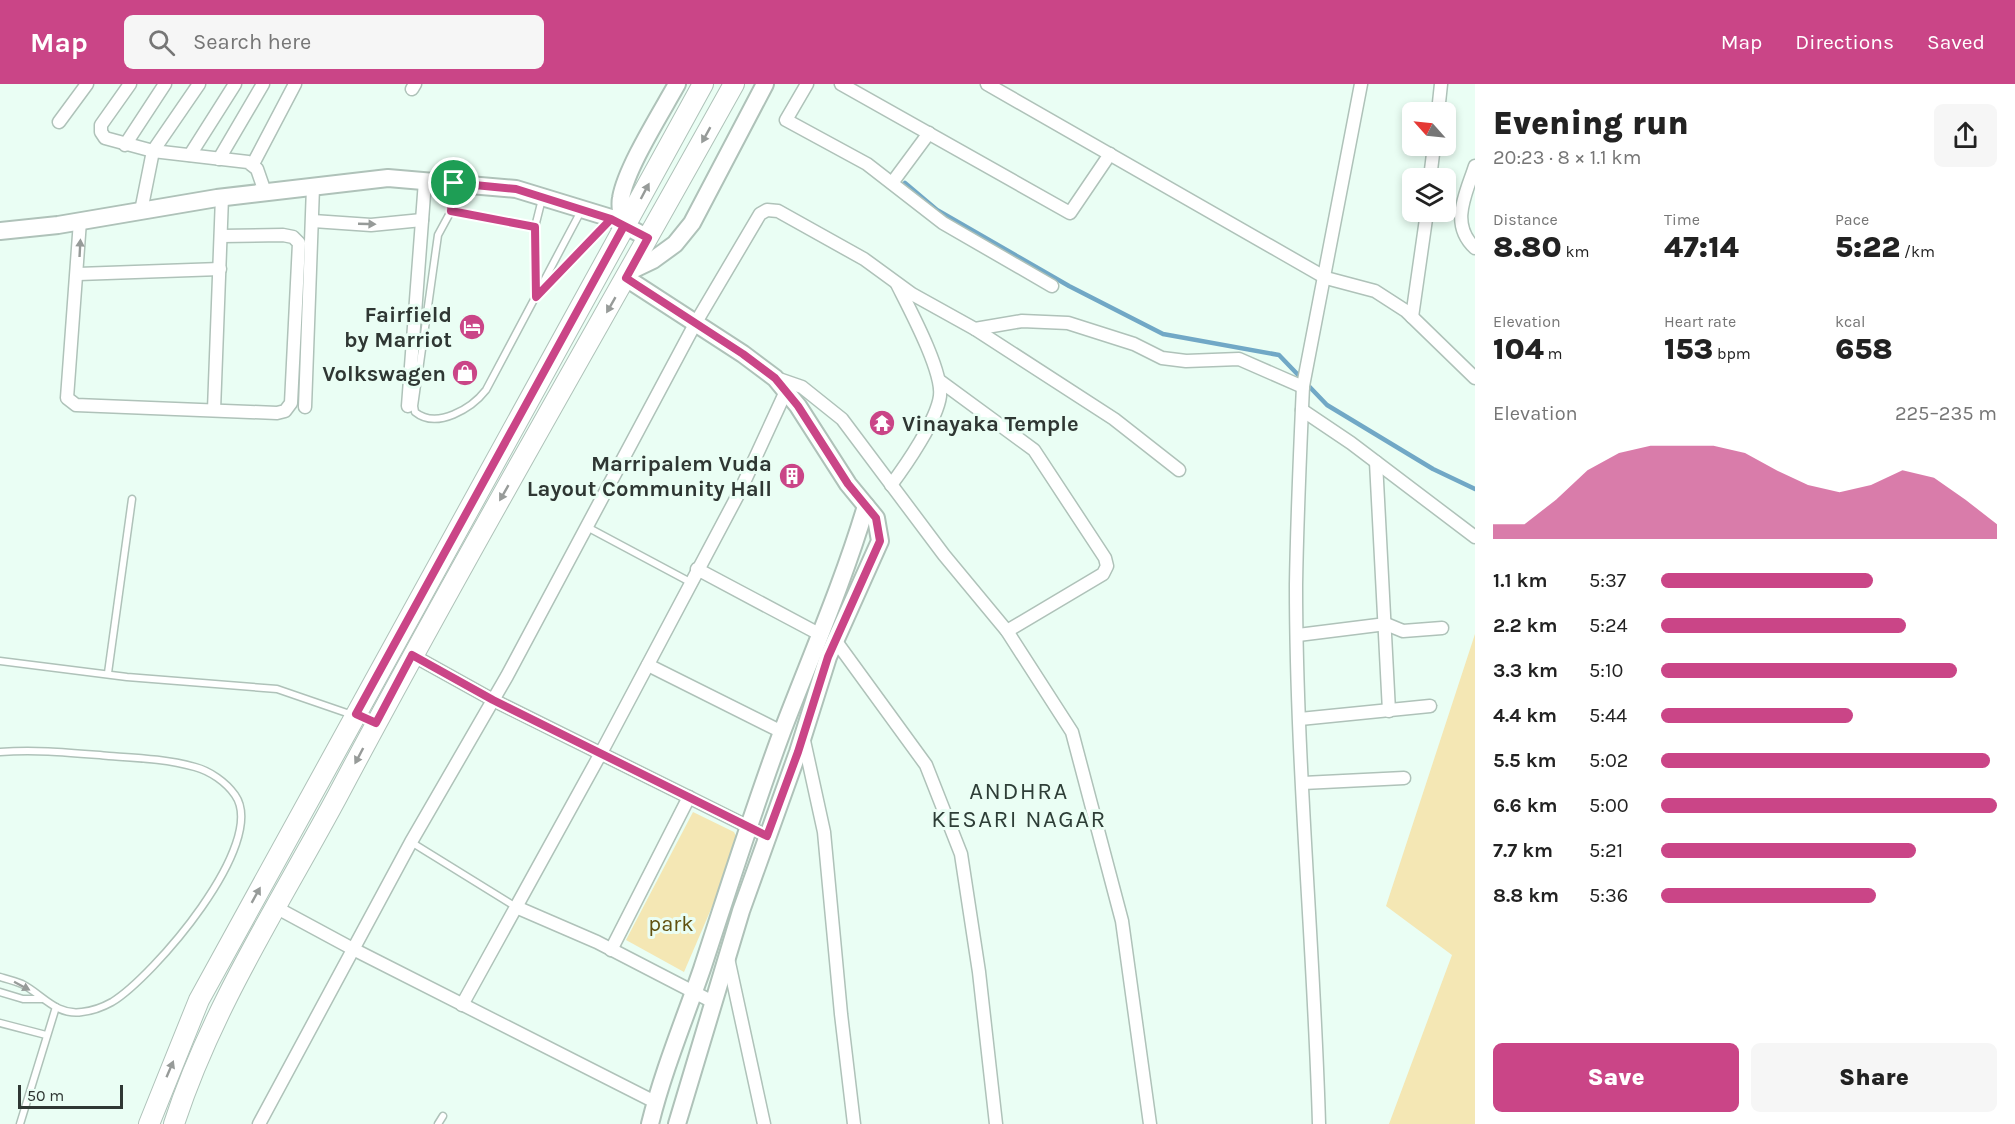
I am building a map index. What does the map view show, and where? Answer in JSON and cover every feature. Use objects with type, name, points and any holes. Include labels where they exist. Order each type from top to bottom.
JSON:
[{"type":"main road","points":[[149,1124],[199,1000],[356,714],[618,222],[704,84]]},
{"type":"main road","points":[[174,1124],[220,1007],[277,908],[412,655],[734,84]]},
{"type":"street","points":[[59,122],[87,84]]},
{"type":"street","points":[[130,84],[101,124],[101,132],[105,138],[153,151],[253,164],[265,192]]},
{"type":"street","points":[[125,145],[165,84]]},
{"type":"street","points":[[141,211],[153,151],[199,84]]},
{"type":"street","points":[[190,155],[235,84]]},
{"type":"street","points":[[219,159],[263,84]]},
{"type":"street","points":[[253,164],[295,84]]},
{"type":"street","points":[[618,222],[621,196],[641,151],[677,84]]},
{"type":"street","points":[[650,1124],[655,1102],[782,732],[828,638],[880,541],[876,518],[775,378],[743,354],[695,324],[628,274],[675,244],[692,224],[765,84]]},
{"type":"street","points":[[807,84],[786,120],[867,164],[943,223],[1052,286]]},
{"type":"street","points":[[841,84],[1070,213],[1110,154]]},
{"type":"street","points":[[987,84],[1326,278],[1375,291],[1412,317],[1475,378]]},
{"type":"street","points":[[1319,1124],[1296,586],[1302,410],[1304,382],[1326,278],[1361,84]]},
{"type":"street","points":[[1439,102],[1441,84]]},
{"type":"street","points":[[892,183],[929,133]]},
{"type":"street","points":[[1475,166],[1460,222],[1463,233],[1475,248]]},
{"type":"street","points":[[0,231],[80,221],[222,197],[388,178],[516,189],[582,208],[618,222],[648,238]]},
{"type":"street","points":[[408,405],[425,181]]},
{"type":"street","points":[[305,407],[313,187]]},
{"type":"street","points":[[214,411],[222,197]]},
{"type":"street","points":[[260,1124],[411,842],[493,700],[695,324],[754,220],[767,210],[778,211],[864,259],[942,312],[975,329],[1114,419],[1179,470]]},
{"type":"street","points":[[313,221],[371,225],[422,220]]},
{"type":"street","points":[[80,221],[78,274],[66,398],[69,402],[76,405],[214,411],[277,413],[285,411],[291,403],[299,243],[293,237],[283,235],[221,236]]},
{"type":"street","points":[[1412,317],[1426,222]]},
{"type":"street","points":[[78,274],[220,269]]},
{"type":"street","points":[[891,485],[915,452],[940,398],[940,381],[911,312],[895,281]]},
{"type":"street","points":[[975,329],[1022,321],[1068,323],[1134,344],[1162,358],[1186,361],[1239,359],[1304,382]]},
{"type":"street","points":[[775,378],[802,387],[842,418],[891,485],[1007,631],[1072,732],[1122,921],[1150,1124]]},
{"type":"street","points":[[940,381],[1034,450],[1105,558],[1107,566],[1102,574],[1007,631]]},
{"type":"street","points":[[462,1005],[648,665],[740,490],[786,391]]},
{"type":"street","points":[[1302,410],[1376,462],[1475,537]]},
{"type":"street","points":[[1376,462],[1389,711]]},
{"type":"street","points":[[677,1124],[741,911],[803,735],[866,506]]},
{"type":"street","points":[[697,569],[828,638],[926,765],[961,854],[979,972],[996,1124]]},
{"type":"street","points":[[1298,636],[1386,624],[1403,631],[1442,628]]},
{"type":"street","points":[[412,655],[493,700],[767,836]]},
{"type":"street","points":[[648,665],[782,732]]},
{"type":"street","points":[[1300,720],[1431,706]]},
{"type":"street","points":[[803,735],[824,832],[840,1014],[854,1124]]},
{"type":"street","points":[[1303,783],[1404,778]]},
{"type":"street","points":[[611,950],[689,797]]},
{"type":"street","points":[[516,907],[611,950],[713,1002]]},
{"type":"street","points":[[277,908],[462,1005],[655,1102]]},
{"type":"street","points":[[728,958],[764,1124]]},
{"type":"lane","points":[[454,183],[451,211],[438,235],[415,412],[420,417],[435,419],[466,409],[477,402],[486,390],[582,208]]},
{"type":"lane","points":[[536,297],[535,227],[543,197]]},
{"type":"lane","points":[[451,211],[535,227]]},
{"type":"lane","points":[[536,297],[618,222]]},
{"type":"lane","points":[[108,673],[132,499]]},
{"type":"lane","points":[[587,527],[690,582]]},
{"type":"lane","points":[[0,661],[277,689],[356,714],[376,723]]},
{"type":"lane","points":[[0,752],[39,750],[159,758],[196,767],[231,788],[239,801],[242,814],[237,844],[208,900],[187,929],[135,984],[112,1002],[95,1010],[79,1013],[56,1007],[23,984],[0,976]]},
{"type":"lane","points":[[411,842],[516,907]]},
{"type":"lane","points":[[0,992],[23,999],[42,999]]},
{"type":"lane","points":[[20,1124],[56,1007]]},
{"type":"lane","points":[[0,1023],[46,1035]]},
{"type":"lane","points":[[438,1124],[443,1116]]},
{"type":"green space","points":[[1475,634],[1475,1124],[1389,1124],[1452,955],[1386,906]]},
{"type":"green space","name":"park","points":[[693,812],[734,832],[737,838],[727,872],[684,972],[626,940]]},
{"type":"waterway","points":[[905,183],[937,210],[1069,286],[1163,334],[1279,355],[1327,405],[1433,469],[1475,489]]},
{"type":"place","name":"Fairfield by Marriot","points":[[472,327]]},
{"type":"place","name":"Volkswagen","points":[[465,373]]},
{"type":"place","name":"Vinayaka Temple","points":[[882,423]]},
{"type":"place","name":"Marripalem Vuda Layout Community Hall","points":[[792,476]]},
{"type":"district","name":"ANDHRA KESARI NAGAR","points":[[1019,805]]},
{"type":"route","points":[[454,183],[451,211],[535,227],[536,297],[611,219],[624,226],[356,714],[376,723],[412,655],[493,700],[767,836],[798,752],[828,657],[880,541],[876,518],[848,484],[798,406],[775,378],[658,296],[626,278],[648,238],[611,219],[582,208],[516,189],[454,183]]}]
